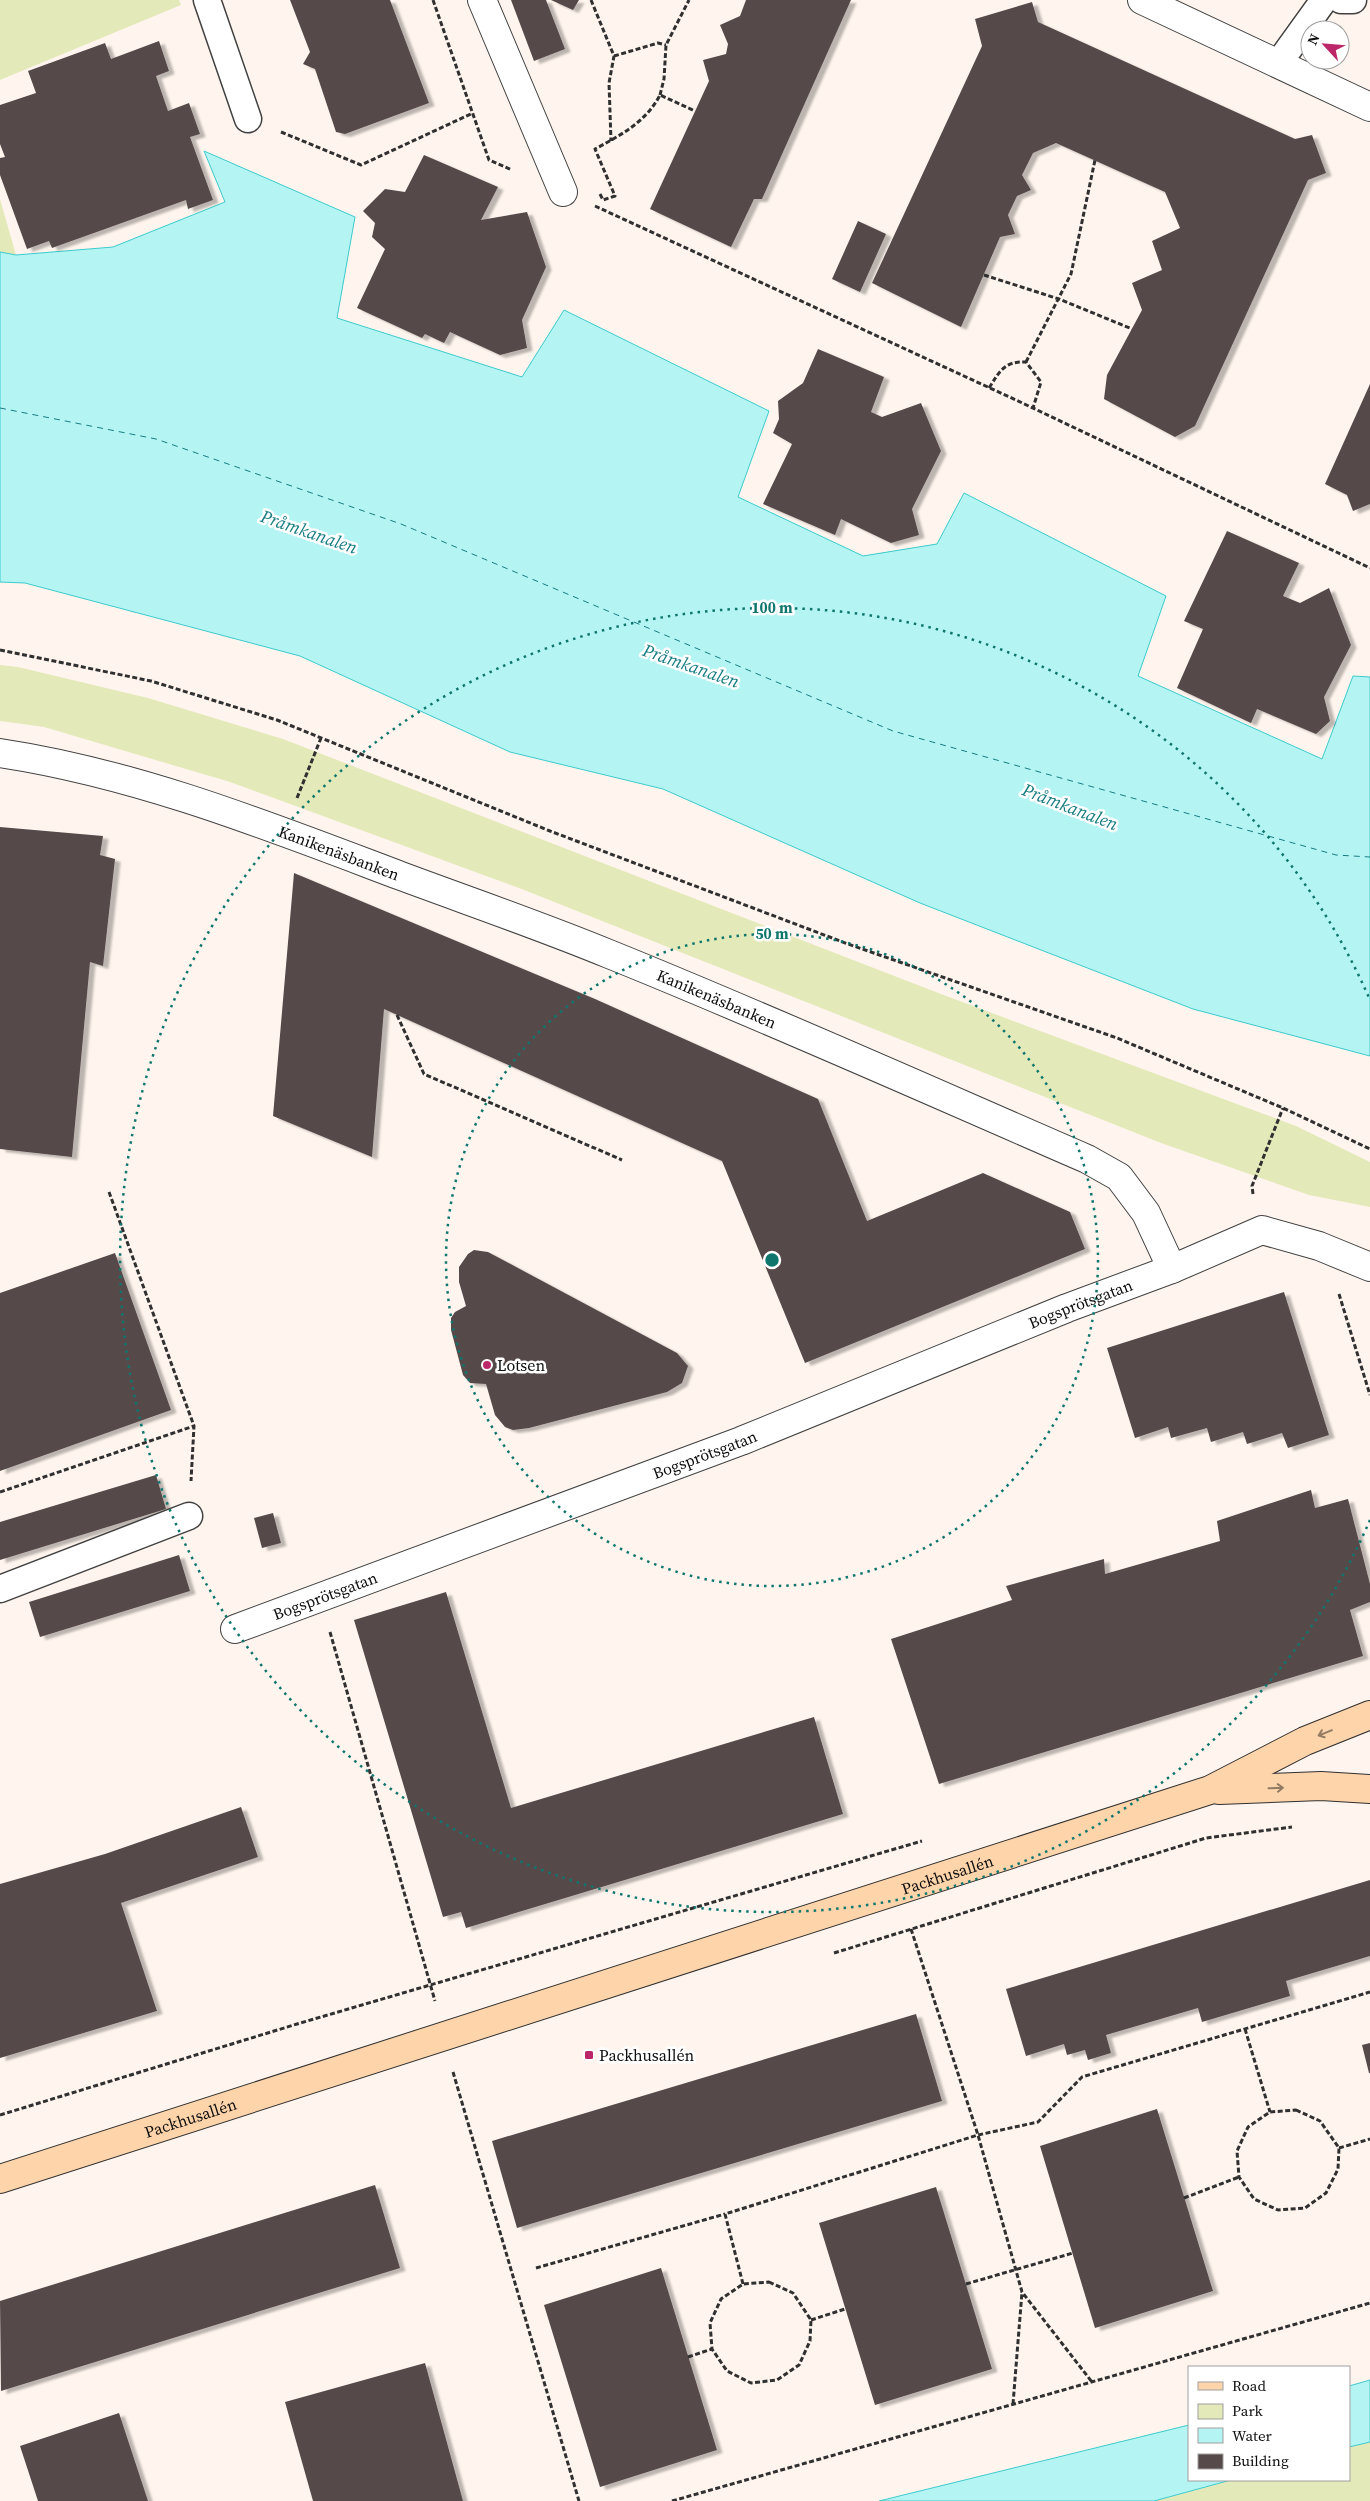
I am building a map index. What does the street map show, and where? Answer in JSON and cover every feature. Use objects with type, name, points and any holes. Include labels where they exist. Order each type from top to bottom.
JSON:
[{"type":"street","points":[[482,0],[562,192]]},
{"type":"street","points":[[1142,0],[1370,107]]},
{"type":"street","name":"Kanikenäsbanken","points":[[0,753],[41,759],[164,790],[284,832],[606,952],[1087,1159],[1119,1177],[1146,1213],[1172,1269]]},
{"type":"street","points":[[1172,1269],[1262,1230],[1319,1246],[1370,1267]]},
{"type":"street","name":"Bogsprötsgatan","points":[[235,1629],[741,1441],[1067,1308],[1172,1269]]},
{"type":"street","name":"Packhusallén","points":[[0,2179],[1210,1790],[1305,1741],[1370,1715]]},
{"type":"street","name":"Packhusallén","points":[[1210,1790],[1321,1786],[1370,1789]]},
{"type":"lane","points":[[207,0],[248,119]]},
{"type":"lane","points":[[1278,64],[1324,0]]},
{"type":"lane","points":[[1341,0],[1353,0]]},
{"type":"lane","points":[[0,1589],[189,1516]]},
{"type":"path","points":[[432,0],[489,160],[1033,408],[1370,568]]},
{"type":"path","points":[[591,0],[614,56],[609,84],[611,141]]},
{"type":"path","points":[[551,165],[595,149],[632,129],[655,105],[664,79],[666,45],[689,0]]},
{"type":"path","points":[[614,56],[658,43],[666,45]]},
{"type":"path","points":[[660,95],[695,111]]},
{"type":"path","points":[[248,119],[361,165],[473,113]]},
{"type":"path","points":[[595,149],[614,196],[603,200],[600,192]]},
{"type":"path","points":[[1026,362],[1071,274],[1095,160]]},
{"type":"path","points":[[984,275],[1059,299],[1132,329]]},
{"type":"path","points":[[989,388],[1005,366],[1014,362],[1026,362]]},
{"type":"path","points":[[1026,362],[1041,382],[1033,408]]},
{"type":"path","points":[[0,650],[151,682],[277,720],[550,831],[848,944],[1117,1038],[1283,1108],[1370,1150]]},
{"type":"path","points":[[284,832],[321,738]]},
{"type":"path","points":[[397,1015],[424,1074],[622,1160]]},
{"type":"path","points":[[110,1192],[194,1426],[189,1516]]},
{"type":"path","points":[[1370,1390],[1370,1395]]},
{"type":"path","points":[[0,1492],[194,1426]]},
{"type":"path","points":[[320,1597],[431,1985]]},
{"type":"path","points":[[1092,2382],[1022,2292],[978,2135],[911,1929],[1206,1838],[1299,1826]]},
{"type":"path","points":[[0,2115],[431,1985],[930,1838]]},
{"type":"path","points":[[536,2268],[725,2214],[978,2135],[1038,2122],[1082,2077],[1370,1992]]},
{"type":"path","points":[[1245,2029],[1270,2112]]},
{"type":"path","points":[[452,2071],[579,2501]]},
{"type":"path","points":[[1296,2110],[1320,2121],[1339,2148],[1338,2169],[1326,2193],[1305,2208],[1278,2210],[1270,2207],[1254,2199],[1239,2178],[1237,2151],[1248,2127],[1270,2112],[1296,2110]]},
{"type":"path","points":[[1339,2148],[1370,2140]]},
{"type":"path","points":[[1184,2198],[1239,2178]]},
{"type":"path","points":[[725,2214],[743,2284]]},
{"type":"path","points":[[966,2284],[1073,2253]]},
{"type":"path","points":[[769,2282],[793,2293],[811,2320],[810,2341],[799,2365],[778,2380],[751,2383],[727,2371],[712,2349],[710,2323],[721,2299],[743,2284],[769,2282]]},
{"type":"path","points":[[1013,2404],[1022,2292]]},
{"type":"path","points":[[672,2501],[1370,2303]]},
{"type":"path","points":[[811,2320],[845,2309]]},
{"type":"path","points":[[688,2357],[712,2349]]},
{"type":"green space","points":[[0,0],[179,0],[181,5],[0,80]]},
{"type":"green space","points":[[0,199],[16,255],[0,252]]},
{"type":"green space","points":[[0,665],[18,667],[148,698],[283,739],[941,994],[1296,1126],[1370,1162],[1370,1207],[1309,1195],[1161,1143],[519,888],[230,782],[44,727],[0,721]]},
{"type":"green space","points":[[1370,2442],[1370,2501],[1154,2501],[1227,2481],[1350,2481],[1350,2447]]},
{"type":"water","name":"Pråmkanalen","points":[[204,151],[355,217],[337,318],[522,377],[564,310],[769,411],[738,497],[863,556],[937,544],[964,493],[1166,596],[1138,676],[1322,759],[1353,676],[1370,677],[1370,1056],[1193,1009],[920,903],[663,789],[510,752],[300,656],[25,583],[0,582],[0,252],[16,255],[113,247],[225,202]]},
{"type":"water","points":[[1370,2380],[1370,2442],[1350,2447],[1350,2386]]},
{"type":"water","points":[[1188,2425],[1188,2481],[1227,2481],[1154,2501],[879,2501]]},
{"type":"building","points":[[290,0],[390,0],[429,103],[345,134],[336,132],[315,69],[303,64],[310,52]]},
{"type":"building","points":[[511,0],[546,0],[565,49],[534,61]]},
{"type":"building","points":[[551,0],[579,0],[573,10]]},
{"type":"building","points":[[746,0],[851,0],[762,199],[754,199],[731,247],[650,209],[709,81],[703,60],[726,54],[728,44],[720,25],[740,16]]},
{"type":"building","points":[[1032,2],[1038,22],[1295,139],[1312,135],[1326,173],[1308,180],[1195,426],[1175,437],[1104,399],[1107,375],[1142,310],[1132,283],[1162,270],[1152,241],[1180,228],[1165,192],[1056,143],[1033,153],[1022,175],[1031,190],[1017,196],[1008,215],[1015,234],[1000,237],[961,327],[872,283],[982,46],[975,19]]},
{"type":"building","points":[[159,41],[169,71],[156,76],[168,111],[189,103],[200,134],[190,137],[213,200],[188,209],[186,200],[52,248],[49,241],[27,249],[0,175],[0,158],[5,157],[0,144],[0,105],[36,93],[28,71],[105,43],[111,59]]},
{"type":"building","points":[[424,155],[498,187],[481,220],[527,212],[546,267],[522,320],[527,348],[500,355],[450,332],[444,343],[425,334],[422,338],[357,308],[385,249],[372,237],[375,223],[363,211],[385,189],[405,192]]},
{"type":"building","points":[[858,221],[886,234],[860,292],[832,279]]},
{"type":"building","points":[[818,349],[884,377],[871,412],[882,417],[921,403],[941,451],[912,509],[919,535],[891,543],[841,519],[835,535],[763,504],[792,444],[773,433],[779,419],[778,401],[803,383]]},
{"type":"building","points":[[1370,384],[1370,504],[1353,511],[1347,495],[1325,484]]},
{"type":"building","points":[[1227,531],[1299,563],[1283,596],[1300,603],[1329,588],[1351,645],[1324,697],[1330,721],[1316,734],[1257,709],[1251,723],[1177,688],[1203,629],[1184,621]]},
{"type":"building","points":[[0,827],[103,836],[100,855],[115,859],[103,966],[90,962],[72,1157],[0,1149]]},
{"type":"building","points":[[294,873],[595,999],[818,1099],[867,1221],[983,1173],[1070,1212],[1085,1249],[805,1363],[722,1161],[384,1009],[372,1157],[273,1116]]},
{"type":"building","points":[[474,1250],[488,1252],[677,1353],[688,1366],[682,1383],[667,1392],[529,1428],[513,1430],[505,1427],[495,1415],[486,1384],[470,1383],[463,1375],[451,1330],[451,1318],[455,1312],[466,1306],[459,1282],[459,1267],[468,1254]]},
{"type":"building","points":[[115,1253],[171,1410],[0,1471],[0,1293]]},
{"type":"building","points":[[1284,1292],[1329,1435],[1288,1448],[1282,1433],[1247,1444],[1243,1432],[1211,1442],[1207,1428],[1171,1438],[1168,1427],[1135,1438],[1107,1348]]},
{"type":"building","points":[[156,1475],[166,1509],[0,1560],[0,1522]]},
{"type":"building","points":[[1311,1490],[1315,1508],[1348,1499],[1370,1584],[1370,1602],[1350,1610],[1363,1656],[939,1784],[891,1639],[1012,1600],[1006,1586],[1104,1559],[1105,1574],[1220,1541],[1217,1521]]},
{"type":"building","points":[[273,1513],[281,1543],[262,1548],[254,1518]]},
{"type":"building","points":[[179,1555],[190,1591],[40,1637],[29,1602]]},
{"type":"building","points":[[446,1592],[511,1808],[814,1717],[843,1814],[466,1928],[461,1912],[443,1917],[354,1620]]},
{"type":"building","points":[[241,1807],[258,1857],[121,1903],[157,2011],[0,2058],[0,1884],[105,1854]]},
{"type":"building","points":[[1370,1880],[1370,1956],[1286,1981],[1290,1996],[1202,2022],[1198,2008],[1106,2035],[1111,2053],[1088,2060],[1085,2050],[1067,2055],[1064,2044],[1026,2056],[1006,1989]]},
{"type":"building","points":[[916,2014],[942,2101],[517,2228],[492,2141]]},
{"type":"building","points":[[1370,2043],[1370,2073],[1369,2073],[1362,2045]]},
{"type":"building","points":[[1157,2109],[1213,2291],[1095,2328],[1040,2146]]},
{"type":"building","points":[[375,2185],[400,2268],[1,2391],[0,2301]]},
{"type":"building","points":[[936,2187],[992,2369],[875,2405],[819,2223]]},
{"type":"building","points":[[661,2268],[717,2450],[600,2487],[544,2305]]},
{"type":"building","points":[[425,2363],[463,2501],[313,2501],[285,2402]]},
{"type":"building","points":[[119,2413],[148,2501],[38,2501],[20,2446]]},
{"type":"ferry route","points":[[0,408],[156,439],[401,524],[893,731],[1336,855],[1370,857]]},
{"type":"place","name":"Lotsen","points":[[487,1365]]},
{"type":"place","name":"Packhusallén","points":[[589,2055]]}]
